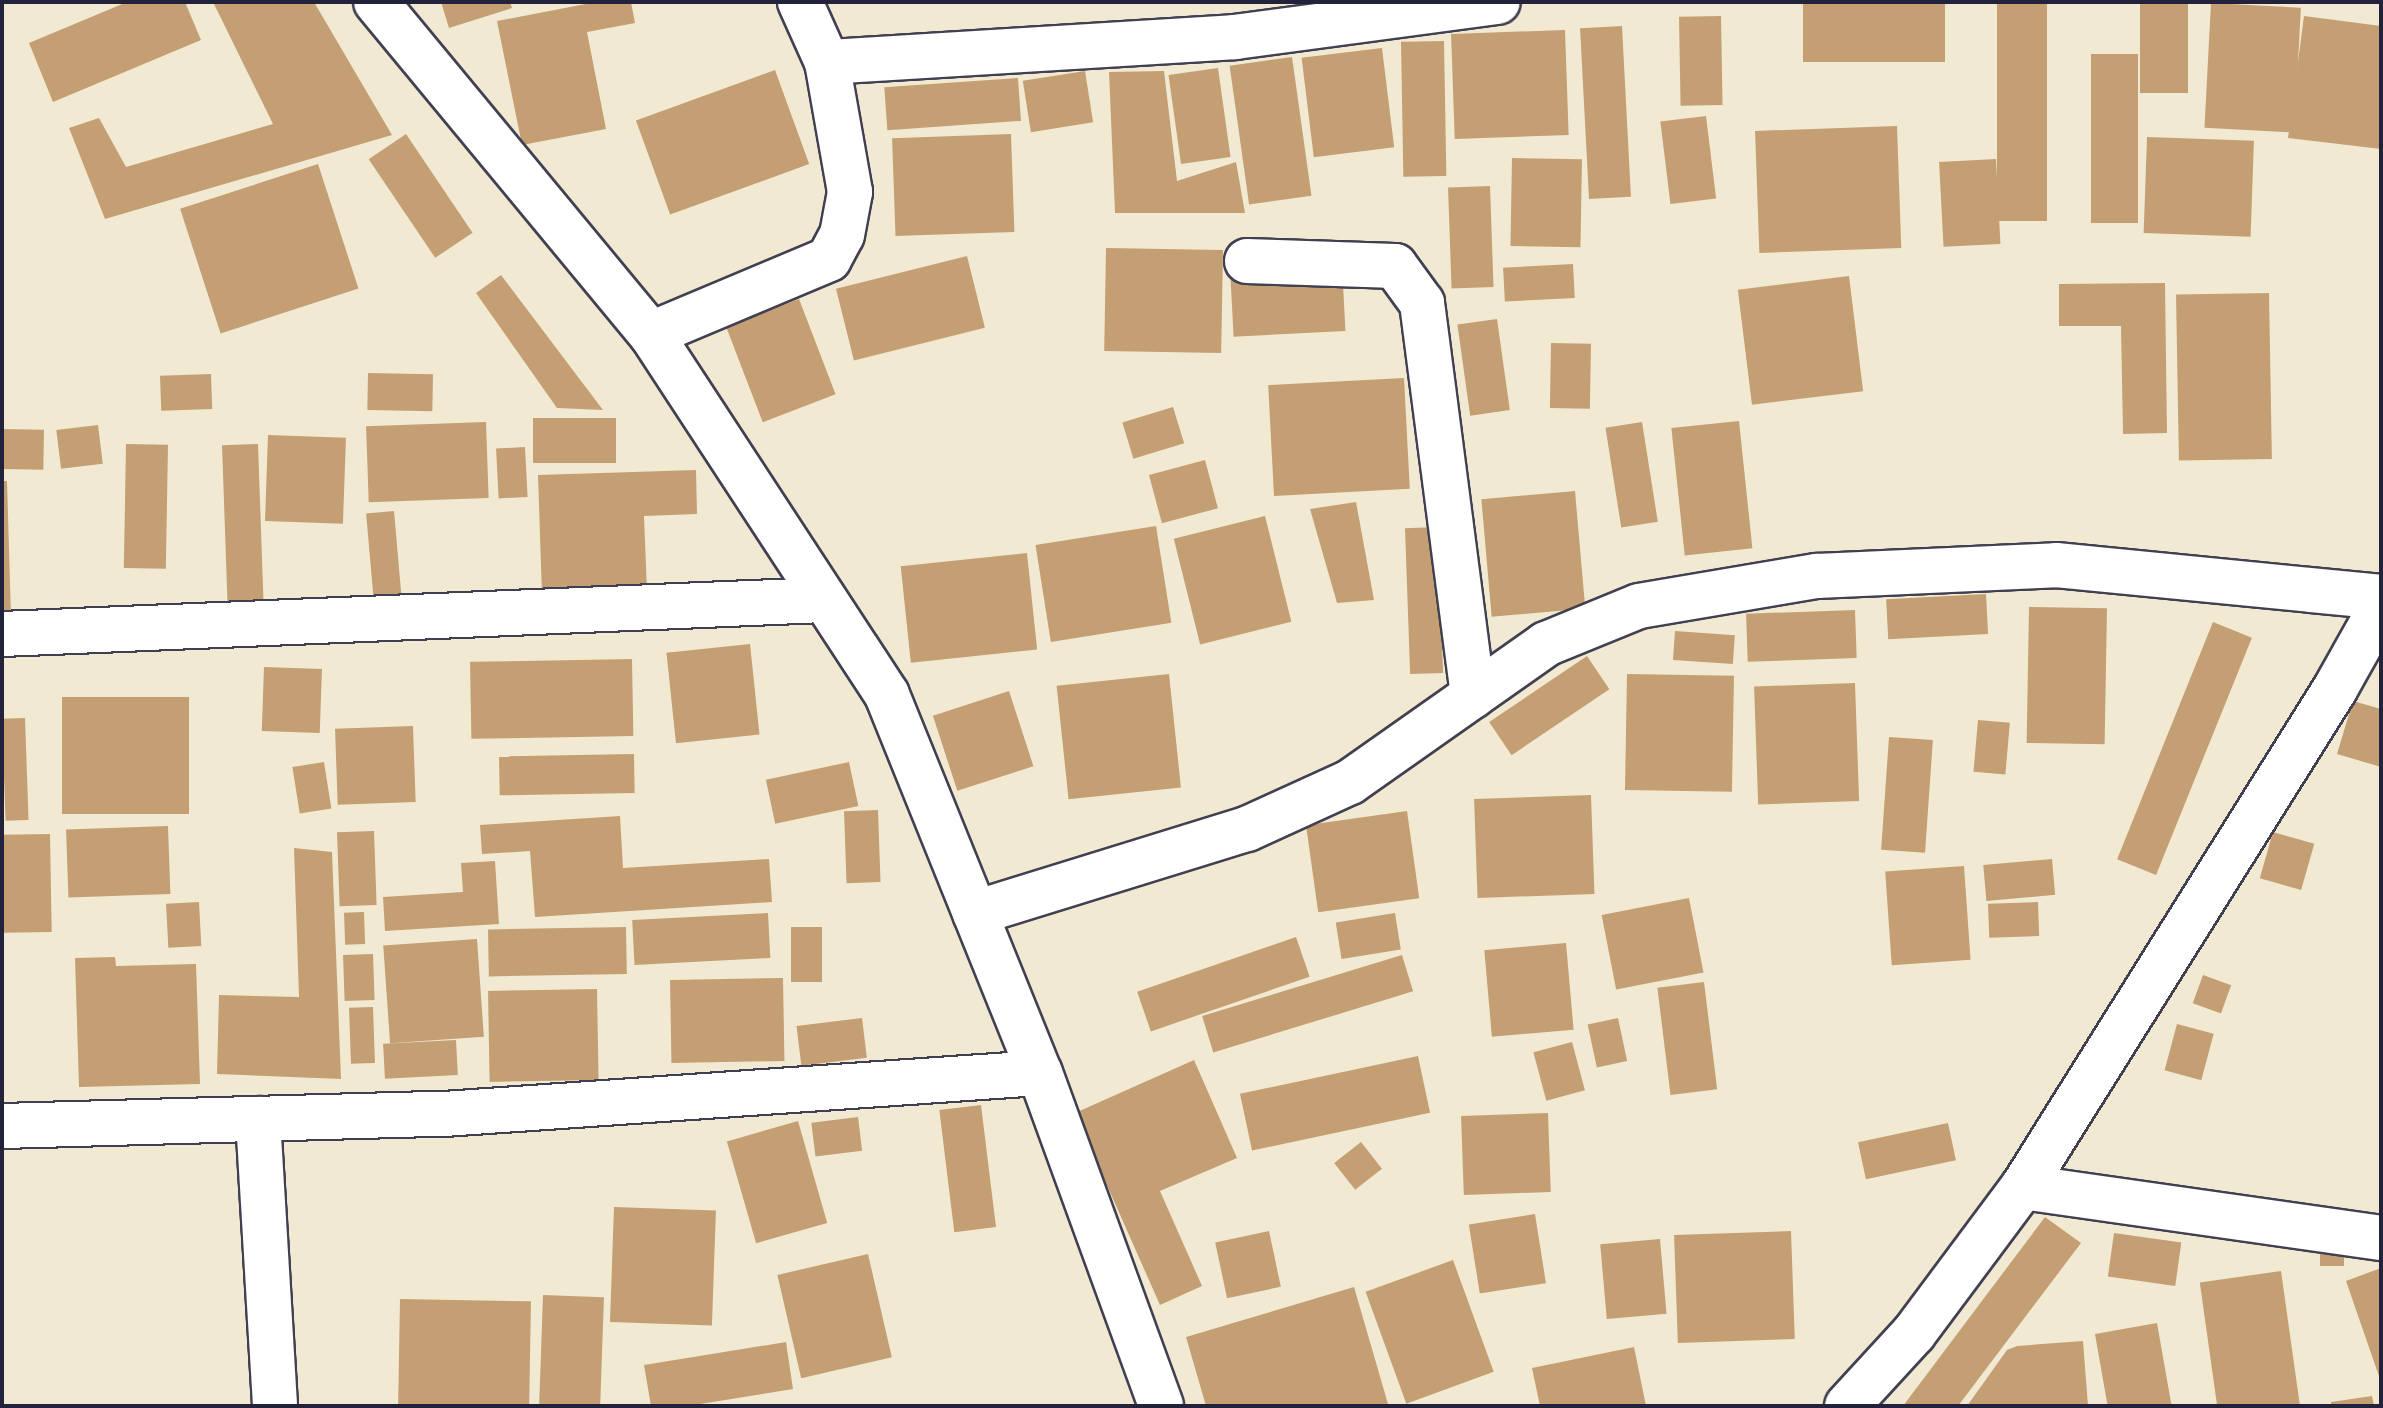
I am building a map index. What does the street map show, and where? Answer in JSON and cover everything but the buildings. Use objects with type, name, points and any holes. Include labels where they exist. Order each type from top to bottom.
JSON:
[{"type":"street","points":[[376,2],[651,334],[822,600],[887,695],[1040,1073],[1161,1406]]},
{"type":"street","points":[[651,334],[829,259],[842,235],[850,192],[827,62],[800,2]]},
{"type":"street","points":[[827,62],[1235,37],[1498,2]]},
{"type":"street","points":[[1247,261],[1395,266],[1422,303],[1473,696]]},
{"type":"street","points":[[975,913],[1247,829],[1350,782],[1546,644],[1639,606],[1817,576],[2056,565],[2381,597]]},
{"type":"street","points":[[2,634],[822,600]]},
{"type":"street","points":[[1847,1406],[1914,1333],[2023,1187],[2326,703],[2381,607]]},
{"type":"street","points":[[2,1126],[444,1114],[1040,1073]]},
{"type":"street","points":[[258,1119],[275,1406]]},
{"type":"street","points":[[2023,1187],[2381,1238]]}]
